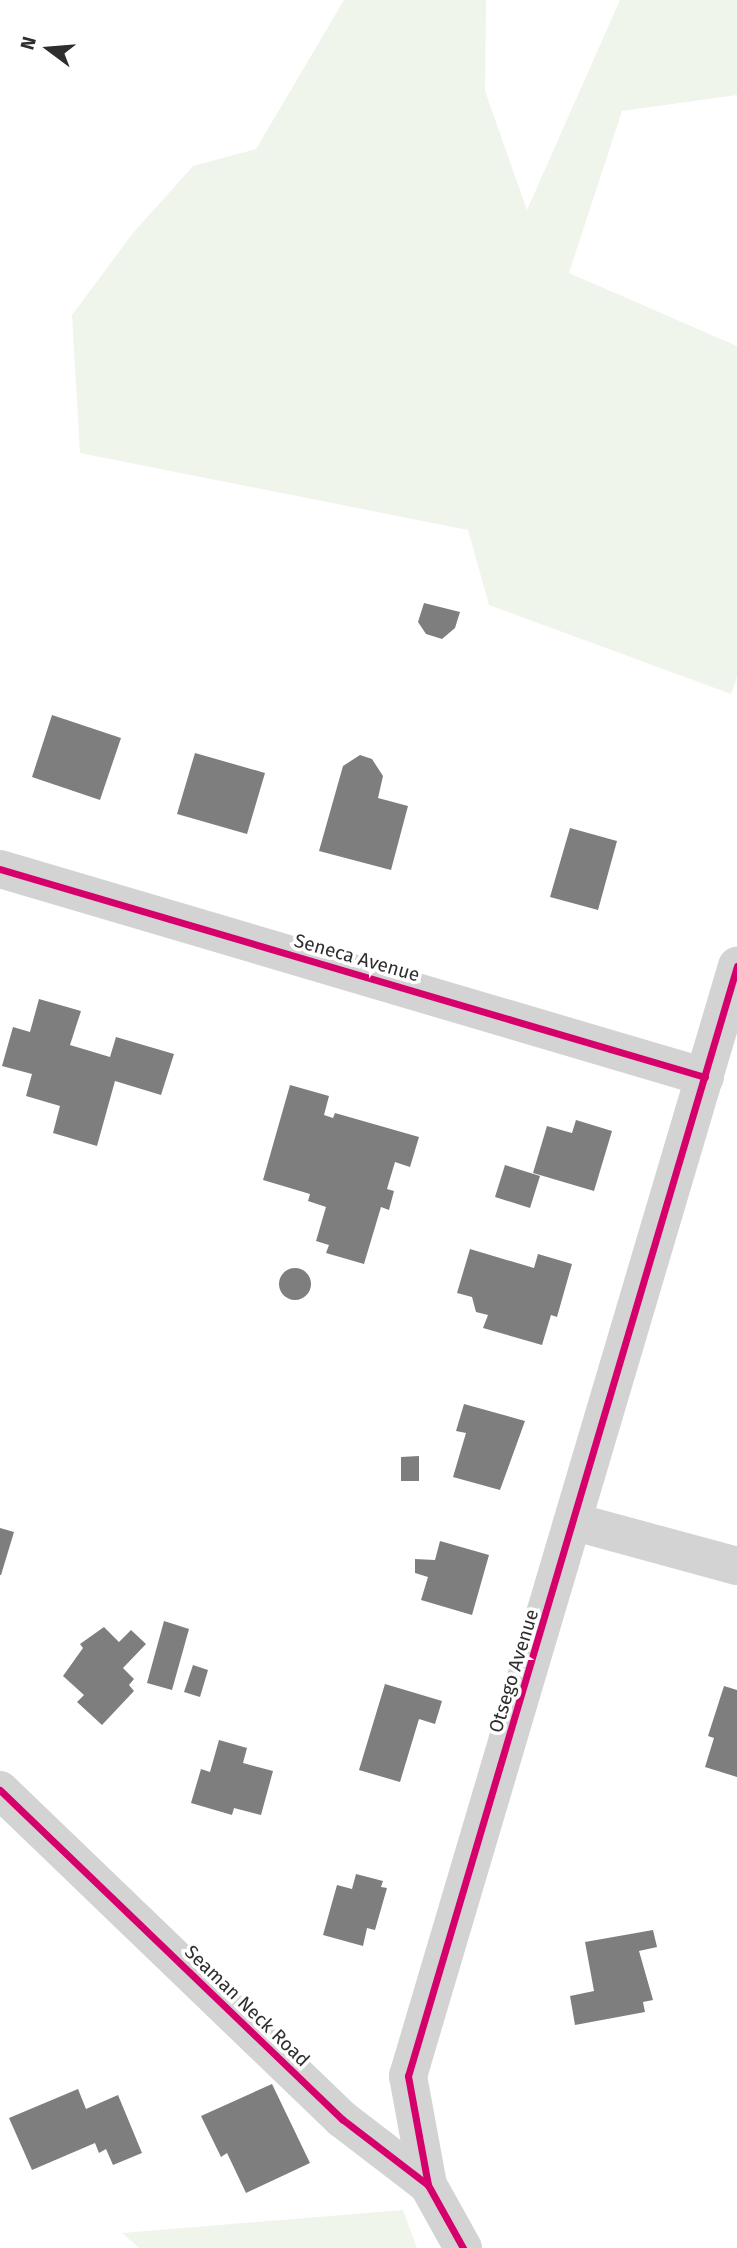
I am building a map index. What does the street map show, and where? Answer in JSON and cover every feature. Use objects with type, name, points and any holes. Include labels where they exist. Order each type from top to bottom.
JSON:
[{"type":"street","name":"Seneca Avenue","points":[[0,869],[705,1077]]},
{"type":"street","name":"Otsego Avenue","points":[[428,2185],[408,2076],[575,1522],[737,966]]},
{"type":"street","points":[[575,1522],[737,1566]]},
{"type":"street","name":"Seaman Neck Road","points":[[0,1790],[342,2119],[428,2185],[463,2248]]},
{"type":"shaded area","points":[[344,0],[486,0],[485,91],[527,210],[620,0],[737,0],[737,95],[622,111],[569,273],[737,346],[737,677],[731,694],[489,605],[468,530],[80,453],[72,315],[133,233],[193,166],[256,149]]},
{"type":"shaded area","points":[[403,2210],[417,2248],[139,2248],[122,2233]]},
{"type":"building","points":[[424,603],[460,612],[455,628],[442,639],[426,634],[418,622]]},
{"type":"building","points":[[52,715],[121,738],[100,800],[32,777]]},
{"type":"building","points":[[195,753],[265,773],[247,834],[177,814]]},
{"type":"building","points":[[360,755],[372,759],[383,776],[378,798],[408,806],[391,870],[319,851],[343,766]]},
{"type":"building","points":[[570,828],[617,841],[598,910],[550,897]]},
{"type":"building","points":[[39,999],[81,1011],[70,1045],[110,1057],[116,1037],[174,1054],[161,1095],[115,1081],[97,1146],[53,1133],[60,1106],[26,1096],[32,1074],[2,1066],[13,1027],[30,1032]]},
{"type":"building","points":[[290,1085],[329,1096],[324,1115],[333,1118],[335,1113],[419,1137],[410,1167],[395,1162],[387,1189],[394,1191],[389,1210],[381,1207],[364,1264],[326,1253],[329,1245],[316,1241],[326,1207],[308,1201],[310,1194],[263,1180]]},
{"type":"building","points":[[576,1120],[612,1131],[594,1191],[533,1173],[547,1126],[572,1133]]},
{"type":"building","points":[[505,1165],[540,1176],[530,1208],[495,1197]]},
{"type":"building","points":[[470,1249],[534,1268],[538,1254],[572,1264],[557,1317],[551,1315],[542,1345],[483,1328],[488,1315],[476,1312],[472,1297],[457,1293]]},
{"type":"building","points":[[295,1268],[306,1273],[311,1284],[306,1295],[295,1300],[284,1295],[279,1284],[284,1273]]},
{"type":"building","points":[[464,1404],[525,1421],[500,1490],[453,1477],[466,1433],[456,1431]]},
{"type":"building","points":[[419,1456],[419,1481],[401,1481],[401,1457]]},
{"type":"building","points":[[0,1528],[14,1532],[1,1575],[0,1575]]},
{"type":"building","points":[[440,1541],[489,1555],[472,1615],[421,1600],[428,1577],[415,1573],[415,1559],[435,1560]]},
{"type":"building","points":[[164,1621],[189,1629],[172,1690],[147,1683]]},
{"type":"building","points":[[104,1627],[119,1642],[131,1630],[146,1644],[123,1668],[134,1679],[129,1685],[134,1691],[102,1725],[77,1702],[84,1695],[63,1676],[83,1648],[80,1644]]},
{"type":"building","points":[[193,1665],[208,1670],[200,1697],[184,1692]]},
{"type":"building","points":[[385,1684],[442,1701],[435,1724],[419,1719],[400,1782],[359,1770]]},
{"type":"building","points":[[724,1686],[737,1690],[737,1777],[705,1767],[714,1738],[708,1736]]},
{"type":"building","points":[[219,1740],[247,1748],[243,1763],[273,1771],[261,1815],[234,1808],[232,1815],[191,1803],[201,1769],[210,1772]]},
{"type":"building","points":[[356,1874],[383,1881],[381,1887],[387,1888],[375,1930],[367,1928],[363,1946],[323,1935],[337,1885],[352,1889]]},
{"type":"building","points":[[653,1930],[657,1947],[639,1951],[653,2000],[643,2002],[645,2012],[575,2025],[570,1996],[594,1991],[585,1942]]},
{"type":"building","points":[[272,2084],[310,2163],[246,2193],[227,2153],[221,2157],[201,2116]]},
{"type":"building","points":[[78,2089],[86,2109],[118,2095],[142,2153],[113,2165],[106,2149],[99,2153],[95,2143],[32,2170],[9,2118]]},
{"type":"cycle path","points":[[0,869],[705,1077]]},
{"type":"cycle path","points":[[428,2185],[408,2076],[737,966]]},
{"type":"cycle path","points":[[0,1790],[342,2119],[428,2185],[463,2248]]}]
